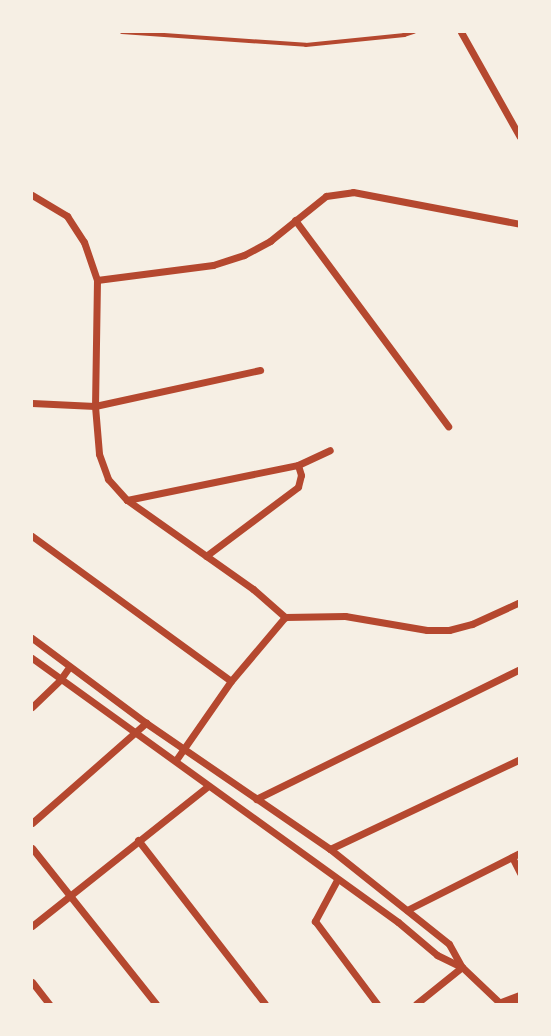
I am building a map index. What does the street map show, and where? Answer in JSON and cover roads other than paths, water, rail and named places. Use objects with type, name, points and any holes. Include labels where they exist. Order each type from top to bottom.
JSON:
[{"type":"main road","points":[[502,1004],[520,997]]},
{"type":"street","points":[[461,32],[520,137]]},
{"type":"street","points":[[97,280],[213,265],[244,255],[270,241],[326,196],[353,192],[520,224]]},
{"type":"street","points":[[32,195],[67,216],[84,242],[97,280],[94,406],[99,454],[108,479],[127,500],[285,617],[345,616],[427,630],[449,630],[472,624],[520,601]]},
{"type":"street","points":[[295,220],[448,426]]},
{"type":"street","points":[[32,403],[94,406],[260,370]]},
{"type":"street","points":[[127,500],[298,466],[330,450]]},
{"type":"street","points":[[206,556],[298,487],[301,481],[298,466]]},
{"type":"street","points":[[32,536],[231,681]]},
{"type":"street","points":[[176,760],[231,681],[285,617]]},
{"type":"street","points":[[32,638],[146,723],[331,849],[449,944],[462,967],[502,1004]]},
{"type":"street","points":[[32,658],[398,922],[436,956],[462,967]]},
{"type":"street","points":[[32,707],[60,680],[69,667]]},
{"type":"street","points":[[256,799],[517,670],[520,681]]},
{"type":"street","points":[[32,823],[146,723]]},
{"type":"street","points":[[331,849],[520,759]]},
{"type":"street","points":[[32,926],[208,786]]},
{"type":"street","points":[[138,840],[265,1004]]},
{"type":"street","points":[[32,848],[156,1004]]},
{"type":"street","points":[[407,909],[516,855],[520,873]]},
{"type":"street","points":[[337,880],[315,921],[377,1004]]},
{"type":"street","points":[[416,1004],[462,967]]},
{"type":"street","points":[[32,982],[49,1004]]},
{"type":"lane","points":[[122,32],[306,45],[414,32]]}]
